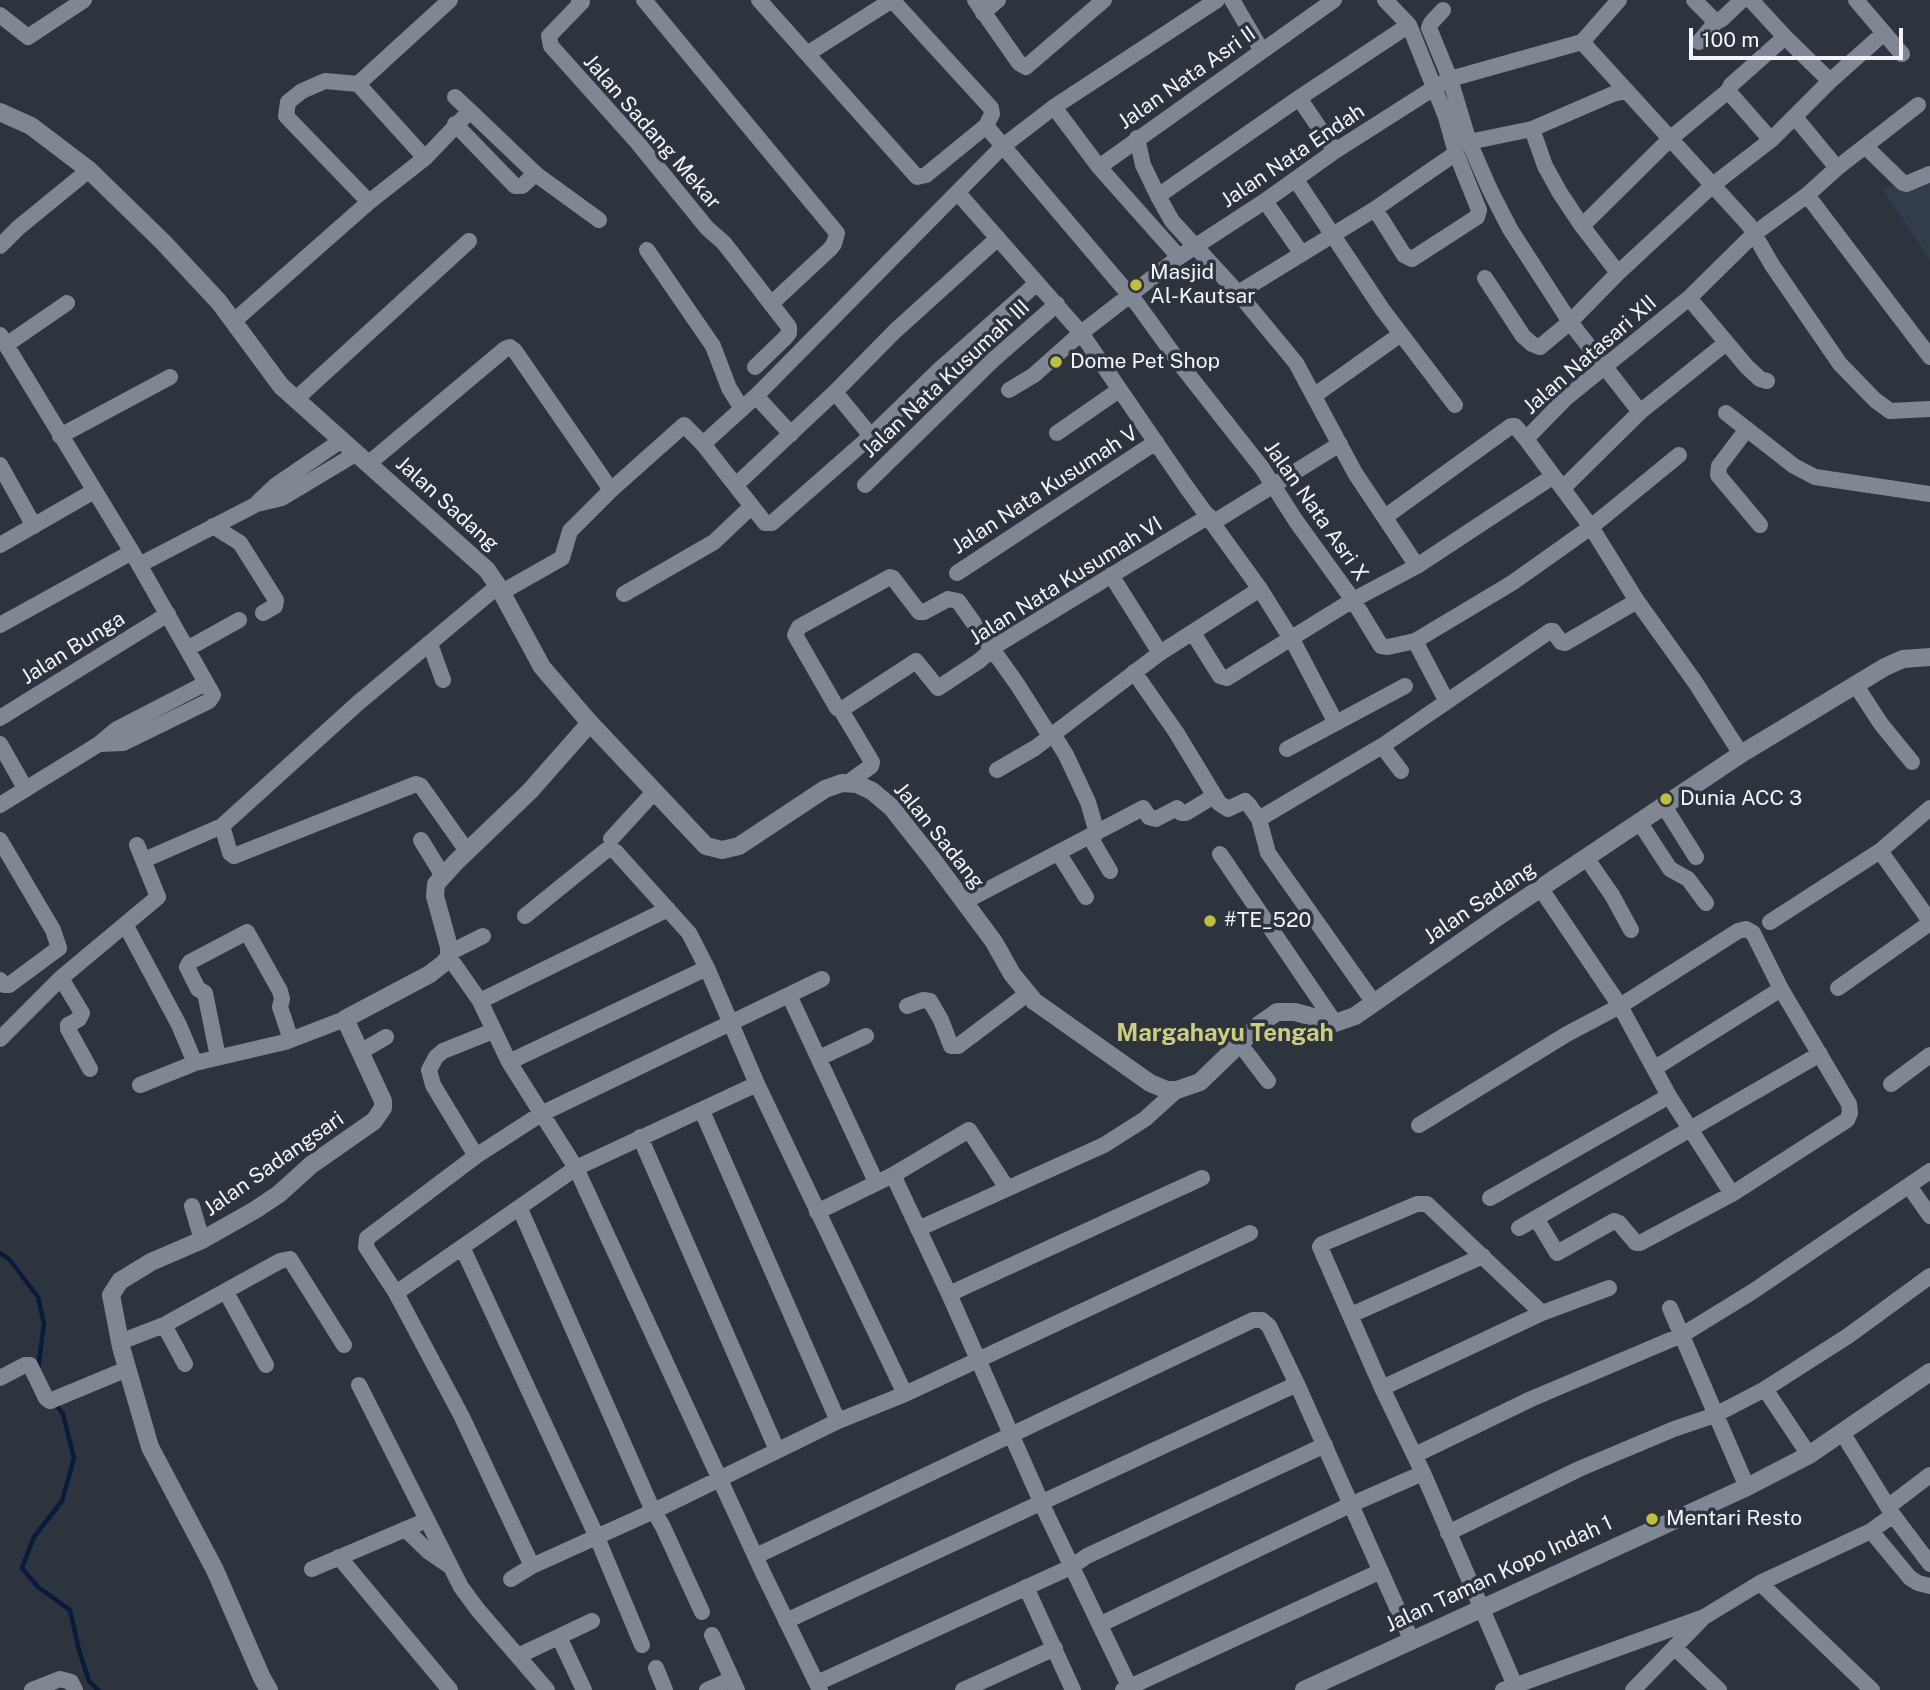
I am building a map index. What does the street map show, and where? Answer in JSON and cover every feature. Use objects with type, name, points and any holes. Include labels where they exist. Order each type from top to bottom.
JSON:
[{"type":"street","points":[[0,15],[29,37],[84,0]]},
{"type":"street","points":[[358,84],[450,0]]},
{"type":"street","points":[[643,0],[837,233],[830,249],[771,304]]},
{"type":"street","points":[[759,0],[807,54],[917,177],[926,175],[986,126],[992,114],[991,108],[894,2],[889,2],[807,54]]},
{"type":"street","points":[[998,0],[979,7],[1019,62],[1026,67],[1104,0]]},
{"type":"street","points":[[703,444],[756,396],[1003,146],[1054,107],[1217,0]]},
{"type":"street","points":[[1232,0],[1262,51]]},
{"type":"street","name":"Jalan Nata Asri II","points":[[1099,167],[1334,0]]},
{"type":"street","points":[[1385,0],[1409,24],[1442,84],[1510,229],[1570,321],[1640,412]]},
{"type":"street","points":[[1619,0],[1582,42],[1714,184],[1754,234],[1840,364],[1875,400],[1890,411],[1930,410]]},
{"type":"street","points":[[1694,0],[1716,22]]},
{"type":"street","points":[[1699,42],[1716,22],[1742,0]]},
{"type":"street","points":[[1751,0],[1784,37],[1830,81]]},
{"type":"street","points":[[1856,0],[1902,54]]},
{"type":"street","name":"Jalan Sadang Mekar","points":[[583,1],[550,36],[551,46],[637,142],[707,228],[723,243],[789,327],[789,332],[755,367]]},
{"type":"street","points":[[1375,209],[1404,255],[1412,259],[1476,217],[1479,210],[1456,153],[1446,117],[1442,84],[1429,28],[1443,10]]},
{"type":"street","points":[[1158,196],[1409,24]]},
{"type":"street","points":[[1485,278],[1523,336],[1532,344],[1540,346],[1570,321],[1714,184],[1771,140],[1830,81],[1884,33]]},
{"type":"street","points":[[1582,226],[1671,138],[1728,91],[1731,85],[1784,37]]},
{"type":"street","name":"Jalan Nata Endah","points":[[1009,390],[1034,375],[1081,333],[1179,257],[1335,151],[1442,84],[1582,42]]},
{"type":"street","points":[[369,202],[289,120],[286,111],[288,102],[316,84],[358,84],[425,159]]},
{"type":"street","points":[[1469,142],[1532,129],[1625,91]]},
{"type":"street","points":[[1728,91],[1771,140]]},
{"type":"street","points":[[455,97],[535,174],[599,220]]},
{"type":"street","points":[[1299,98],[1335,151]]},
{"type":"street","name":"Jalan Natasari XII","points":[[1385,517],[1511,426],[1515,426],[1526,439],[1566,398],[1604,365],[1689,298],[1754,234],[1807,195],[1918,105]]},
{"type":"street","points":[[1054,107],[1099,167],[1179,257]]},
{"type":"street","points":[[234,321],[369,202],[425,159],[470,111]]},
{"type":"street","name":"Jalan Sadang","points":[[0,112],[30,126],[89,170],[163,242],[234,321],[281,386],[487,570],[542,667],[590,723],[706,846],[722,850],[739,846],[825,789],[849,782],[872,791],[891,807],[964,902],[1027,994],[1150,1083],[1167,1090],[1177,1090]]},
{"type":"street","points":[[1795,117],[1838,168]]},
{"type":"street","points":[[455,124],[515,186],[522,186],[535,174]]},
{"type":"street","name":"Jalan Nata Asri X","points":[[986,126],[1131,296],[1274,487],[1353,600],[1381,646],[1415,641],[1512,583],[1591,527],[1679,455]]},
{"type":"street","points":[[1532,129],[1545,166],[1582,226],[1618,273]]},
{"type":"street","points":[[1137,138],[1143,165],[1172,221],[1238,293],[1296,363],[1355,473],[1417,566]]},
{"type":"street","points":[[1865,146],[1903,183],[1930,174]]},
{"type":"street","points":[[1238,293],[1333,236],[1456,153]]},
{"type":"street","points":[[0,246],[89,170]]},
{"type":"street","points":[[1296,180],[1382,310],[1455,405]]},
{"type":"street","points":[[958,193],[1081,333],[1260,589],[1291,637],[1336,723]]},
{"type":"street","points":[[1807,195],[1930,356]]},
{"type":"street","points":[[1265,201],[1302,254]]},
{"type":"street","points":[[736,485],[895,331],[998,238]]},
{"type":"street","points":[[296,399],[469,241]]},
{"type":"street","points":[[647,250],[713,346],[729,388],[742,409]]},
{"type":"street","points":[[144,860],[222,826],[358,704],[430,644],[500,589],[562,558],[568,533],[611,490],[683,426],[687,426],[703,444],[765,523],[772,523],[1037,284]]},
{"type":"street","name":"Jalan Natasari XII","points":[[1689,298],[1754,374],[1767,381]]},
{"type":"street","points":[[0,805],[99,744],[117,729],[209,690],[168,614],[3,340],[67,303]]},
{"type":"street","name":"Jalan Nata Kusumah III","points":[[864,485],[993,360],[1057,304]]},
{"type":"street","points":[[1315,395],[1401,334]]},
{"type":"street","points":[[1193,633],[1224,678],[1558,482],[1726,342]]},
{"type":"street","points":[[0,625],[135,558],[213,527],[257,504],[282,498],[363,459],[510,347],[611,490]]},
{"type":"street","points":[[60,436],[170,377]]},
{"type":"street","points":[[1057,433],[1119,390]]},
{"type":"street","points":[[835,392],[871,436]]},
{"type":"street","points":[[756,396],[791,434]]},
{"type":"street","points":[[1726,413],[1794,466],[1815,477],[1930,494]]},
{"type":"street","points":[[1747,429],[1719,466],[1718,475],[1760,525]]},
{"type":"street","points":[[1526,439],[1591,527],[1637,601],[1695,682],[1741,754]]},
{"type":"street","points":[[257,504],[276,485],[342,440]]},
{"type":"street","name":"Jalan Nata Kusumah V","points":[[957,573],[1156,442]]},
{"type":"street","name":"Jalan Nata Kusumah VI","points":[[841,710],[916,661],[937,688],[946,684],[992,649],[1111,575],[1274,487],[1340,444]]},
{"type":"street","points":[[0,465],[34,526]]},
{"type":"street","points":[[0,545],[94,491]]},
{"type":"street","points":[[624,594],[713,542],[752,506]]},
{"type":"street","points":[[213,527],[240,543],[276,600],[275,606],[263,613]]},
{"type":"street","points":[[1111,575],[1160,653]]},
{"type":"street","points":[[849,782],[872,764],[795,637],[795,632],[799,627],[890,577],[919,612],[948,599],[958,601],[1066,755],[1088,802],[1094,835],[1110,871]]},
{"type":"street","points":[[997,770],[1052,735],[1160,653],[1260,589]]},
{"type":"street","points":[[1259,819],[1382,746],[1551,631],[1561,642],[1566,643],[1637,601]]},
{"type":"street","name":"Jalan Bunga","points":[[0,718],[168,614]]},
{"type":"street","points":[[187,649],[239,620]]},
{"type":"street","points":[[1415,641],[1446,700]]},
{"type":"street","points":[[430,644],[443,680]]},
{"type":"street","name":"Jalan Sadang","points":[[1335,1023],[1355,1016],[1741,754],[1896,661],[1930,657]]},
{"type":"street","points":[[1134,673],[1176,732],[1214,796],[1227,808],[1247,802],[1259,819],[1268,853],[1374,1003]]},
{"type":"street","points":[[1855,684],[1881,724],[1912,762]]},
{"type":"street","points":[[1287,749],[1405,686]]},
{"type":"street","points":[[590,723],[530,791],[443,876],[435,890],[449,955],[480,1001],[509,1062],[576,1168],[818,1687],[1071,1567],[1087,1556],[1325,1445]]},
{"type":"street","points":[[0,744],[25,788]]},
{"type":"street","points":[[1382,746],[1401,771]]},
{"type":"street","points":[[222,826],[230,853],[234,856],[416,784],[421,786],[467,851]]},
{"type":"street","points":[[611,839],[654,791]]},
{"type":"street","points":[[964,902],[1143,808],[1149,817],[1156,819],[1177,808],[1181,813],[1186,813],[1214,796]]},
{"type":"street","points":[[1664,806],[1696,857]]},
{"type":"street","points":[[1770,922],[1880,851],[1930,808]]},
{"type":"street","points":[[1640,823],[1670,869],[1688,879],[1706,903]]},
{"type":"street","points":[[0,840],[53,930],[59,946],[57,950],[5,983]]},
{"type":"street","points":[[421,841],[443,876]]},
{"type":"street","points":[[0,1039],[61,978],[158,897],[137,845]]},
{"type":"street","points":[[525,916],[609,848],[616,852],[689,933],[731,1021],[757,1084],[905,1394]]},
{"type":"street","points":[[1838,988],[1930,922],[1880,851]]},
{"type":"street","points":[[1059,854],[1086,897]]},
{"type":"street","points":[[1220,854],[1335,1023]]},
{"type":"street","points":[[1587,859],[1612,895],[1631,930]]},
{"type":"street","points":[[1541,889],[1620,1006],[1669,1096],[1732,1194]]},
{"type":"street","points":[[480,1001],[668,909]]},
{"type":"street","points":[[126,926],[179,1025],[195,1063]]},
{"type":"street","points":[[1419,1125],[1567,1034],[1620,1006],[1738,931],[1746,929],[1753,933],[1781,989],[1849,1104],[1847,1120],[1732,1194],[1637,1244],[1619,1223],[1614,1222],[1558,1252],[1536,1219]]},
{"type":"street","points":[[218,1057],[205,993],[198,989],[187,967],[190,962],[247,932],[280,991],[282,999],[279,1007],[291,1040]]},
{"type":"street","points":[[141,1085],[195,1063],[291,1040],[345,1019],[430,974],[449,955],[483,936]]},
{"type":"street","points":[[509,1062],[707,968]]},
{"type":"street","points":[[61,978],[82,1013],[79,1019],[68,1025],[68,1029],[90,1069]]},
{"type":"street","points":[[532,1566],[462,1417],[396,1293],[365,1244],[367,1238],[476,1156],[541,1114],[822,979]]},
{"type":"street","points":[[1655,1068],[1781,989]]},
{"type":"street","points":[[906,1006],[923,1000],[930,1001],[951,1046],[954,1046],[1027,994]]},
{"type":"street","points":[[789,995],[876,1182]]},
{"type":"street","points":[[918,1229],[1104,1145],[1145,1119],[1177,1090],[1200,1082],[1263,1021],[1283,1011],[1335,1023]]},
{"type":"street","name":"Jalan Sadangsari","points":[[269,1690],[261,1678],[215,1570],[150,1447],[111,1300],[113,1288],[120,1281],[151,1262],[202,1240],[279,1194],[311,1165],[374,1121],[383,1108],[383,1101],[345,1019]]},
{"type":"street","points":[[476,1156],[433,1085],[429,1070],[443,1051],[493,1031]]},
{"type":"street","points":[[819,1058],[866,1036]]},
{"type":"street","points":[[360,1052],[386,1037]]},
{"type":"street","points":[[1240,1044],[1268,1081]]},
{"type":"street","points":[[1519,1228],[1820,1054]]},
{"type":"street","points":[[1891,1084],[1930,1055]]},
{"type":"street","points":[[396,1293],[576,1168],[757,1084]]},
{"type":"street","points":[[1490,1198],[1669,1096]]},
{"type":"street","points":[[702,1111],[838,1421]]},
{"type":"street","points":[[817,1212],[893,1175],[985,1123]]},
{"type":"street","points":[[969,1130],[1007,1188]]},
{"type":"street","points":[[640,1137],[777,1450]]},
{"type":"street","points":[[1415,1455],[1531,1399],[1682,1335],[1752,1292],[1930,1171]]},
{"type":"street","points":[[893,1175],[1071,1567],[1101,1624],[1128,1689],[1381,1572]]},
{"type":"street","points":[[949,1294],[1202,1178]]},
{"type":"street","points":[[1909,1186],[1930,1216]]},
{"type":"street","points":[[1542,1313],[1424,1203],[1322,1244],[1320,1251],[1423,1472],[1512,1688],[1704,1617],[1760,1583],[1871,1531],[1930,1475]]},
{"type":"street","points":[[192,1206],[202,1240]]},
{"type":"street","points":[[520,1209],[654,1511],[702,1612]]},
{"type":"street","points":[[511,1579],[596,1535],[654,1511],[838,1421],[905,1394],[1250,1233]]},
{"type":"street","points":[[463,1249],[596,1535],[642,1645]]},
{"type":"street","points":[[1351,1315],[1483,1256]]},
{"type":"street","points":[[120,1342],[164,1325],[280,1261],[290,1259],[344,1345]]},
{"type":"street","points":[[1448,1533],[1579,1469],[1674,1429],[1716,1415],[1765,1389],[1848,1336],[1930,1276]]},
{"type":"street","points":[[1382,1388],[1542,1313],[1609,1288]]},
{"type":"street","points":[[226,1293],[266,1365]]},
{"type":"street","points":[[1670,1307],[1747,1487]]},
{"type":"street","points":[[756,1556],[1253,1320],[1262,1320],[1269,1326],[1297,1384],[1411,1639]]},
{"type":"street","points":[[164,1325],[185,1364]]},
{"type":"street","points":[[0,1378],[30,1365],[46,1398],[53,1399],[127,1368]]},
{"type":"street","name":"Jalan Taman Kopo Indah 1","points":[[1304,1690],[1747,1487],[1843,1434],[1930,1372]]},
{"type":"street","points":[[786,1621],[1297,1384]]},
{"type":"street","points":[[359,1385],[461,1587],[547,1690]]},
{"type":"street","points":[[1765,1389],[1809,1455]]},
{"type":"street","points":[[1843,1434],[1891,1510],[1930,1564]]},
{"type":"street","points":[[1101,1624],[1423,1472]]},
{"type":"street","points":[[312,1569],[427,1520]]},
{"type":"street","points":[[405,1529],[429,1552],[450,1566]]},
{"type":"street","points":[[1871,1531],[1910,1578],[1930,1586]]},
{"type":"street","points":[[339,1557],[450,1690]]},
{"type":"street","points":[[1760,1583],[1872,1690]]},
{"type":"street","points":[[1026,1587],[1073,1690]]},
{"type":"street","points":[[1633,1690],[1704,1617]]},
{"type":"street","points":[[518,1656],[592,1621]]},
{"type":"street","points":[[707,1690],[734,1685],[712,1635]]},
{"type":"street","points":[[559,1636],[584,1690]]},
{"type":"street","points":[[963,1690],[1055,1648]]},
{"type":"street","points":[[1675,1648],[1719,1690]]},
{"type":"street","points":[[656,1668],[665,1690]]},
{"type":"street","points":[[32,1690],[60,1679],[71,1682],[75,1690]]},
{"type":"shaded area","points":[[1930,171],[1930,260],[1883,189]]},
{"type":"waterway","points":[[0,1253],[9,1259],[38,1297],[44,1324],[38,1369]]},
{"type":"waterway","points":[[55,1403],[63,1414],[74,1458],[62,1501],[34,1537],[22,1568],[38,1587],[70,1610],[89,1681],[98,1690]]},
{"type":"place","name":"Masjid Al-Kautsar","points":[[1136,285]]},
{"type":"place","name":"Dome Pet Shop","points":[[1056,362]]},
{"type":"place","name":"Dunia ACC 3","points":[[1666,799]]},
{"type":"place","name":"#TE_520","points":[[1210,921]]},
{"type":"place","name":"Mentari Resto","points":[[1652,1519]]},
{"type":"district","name":"Margahayu Tengah","points":[[1225,1034]]}]
